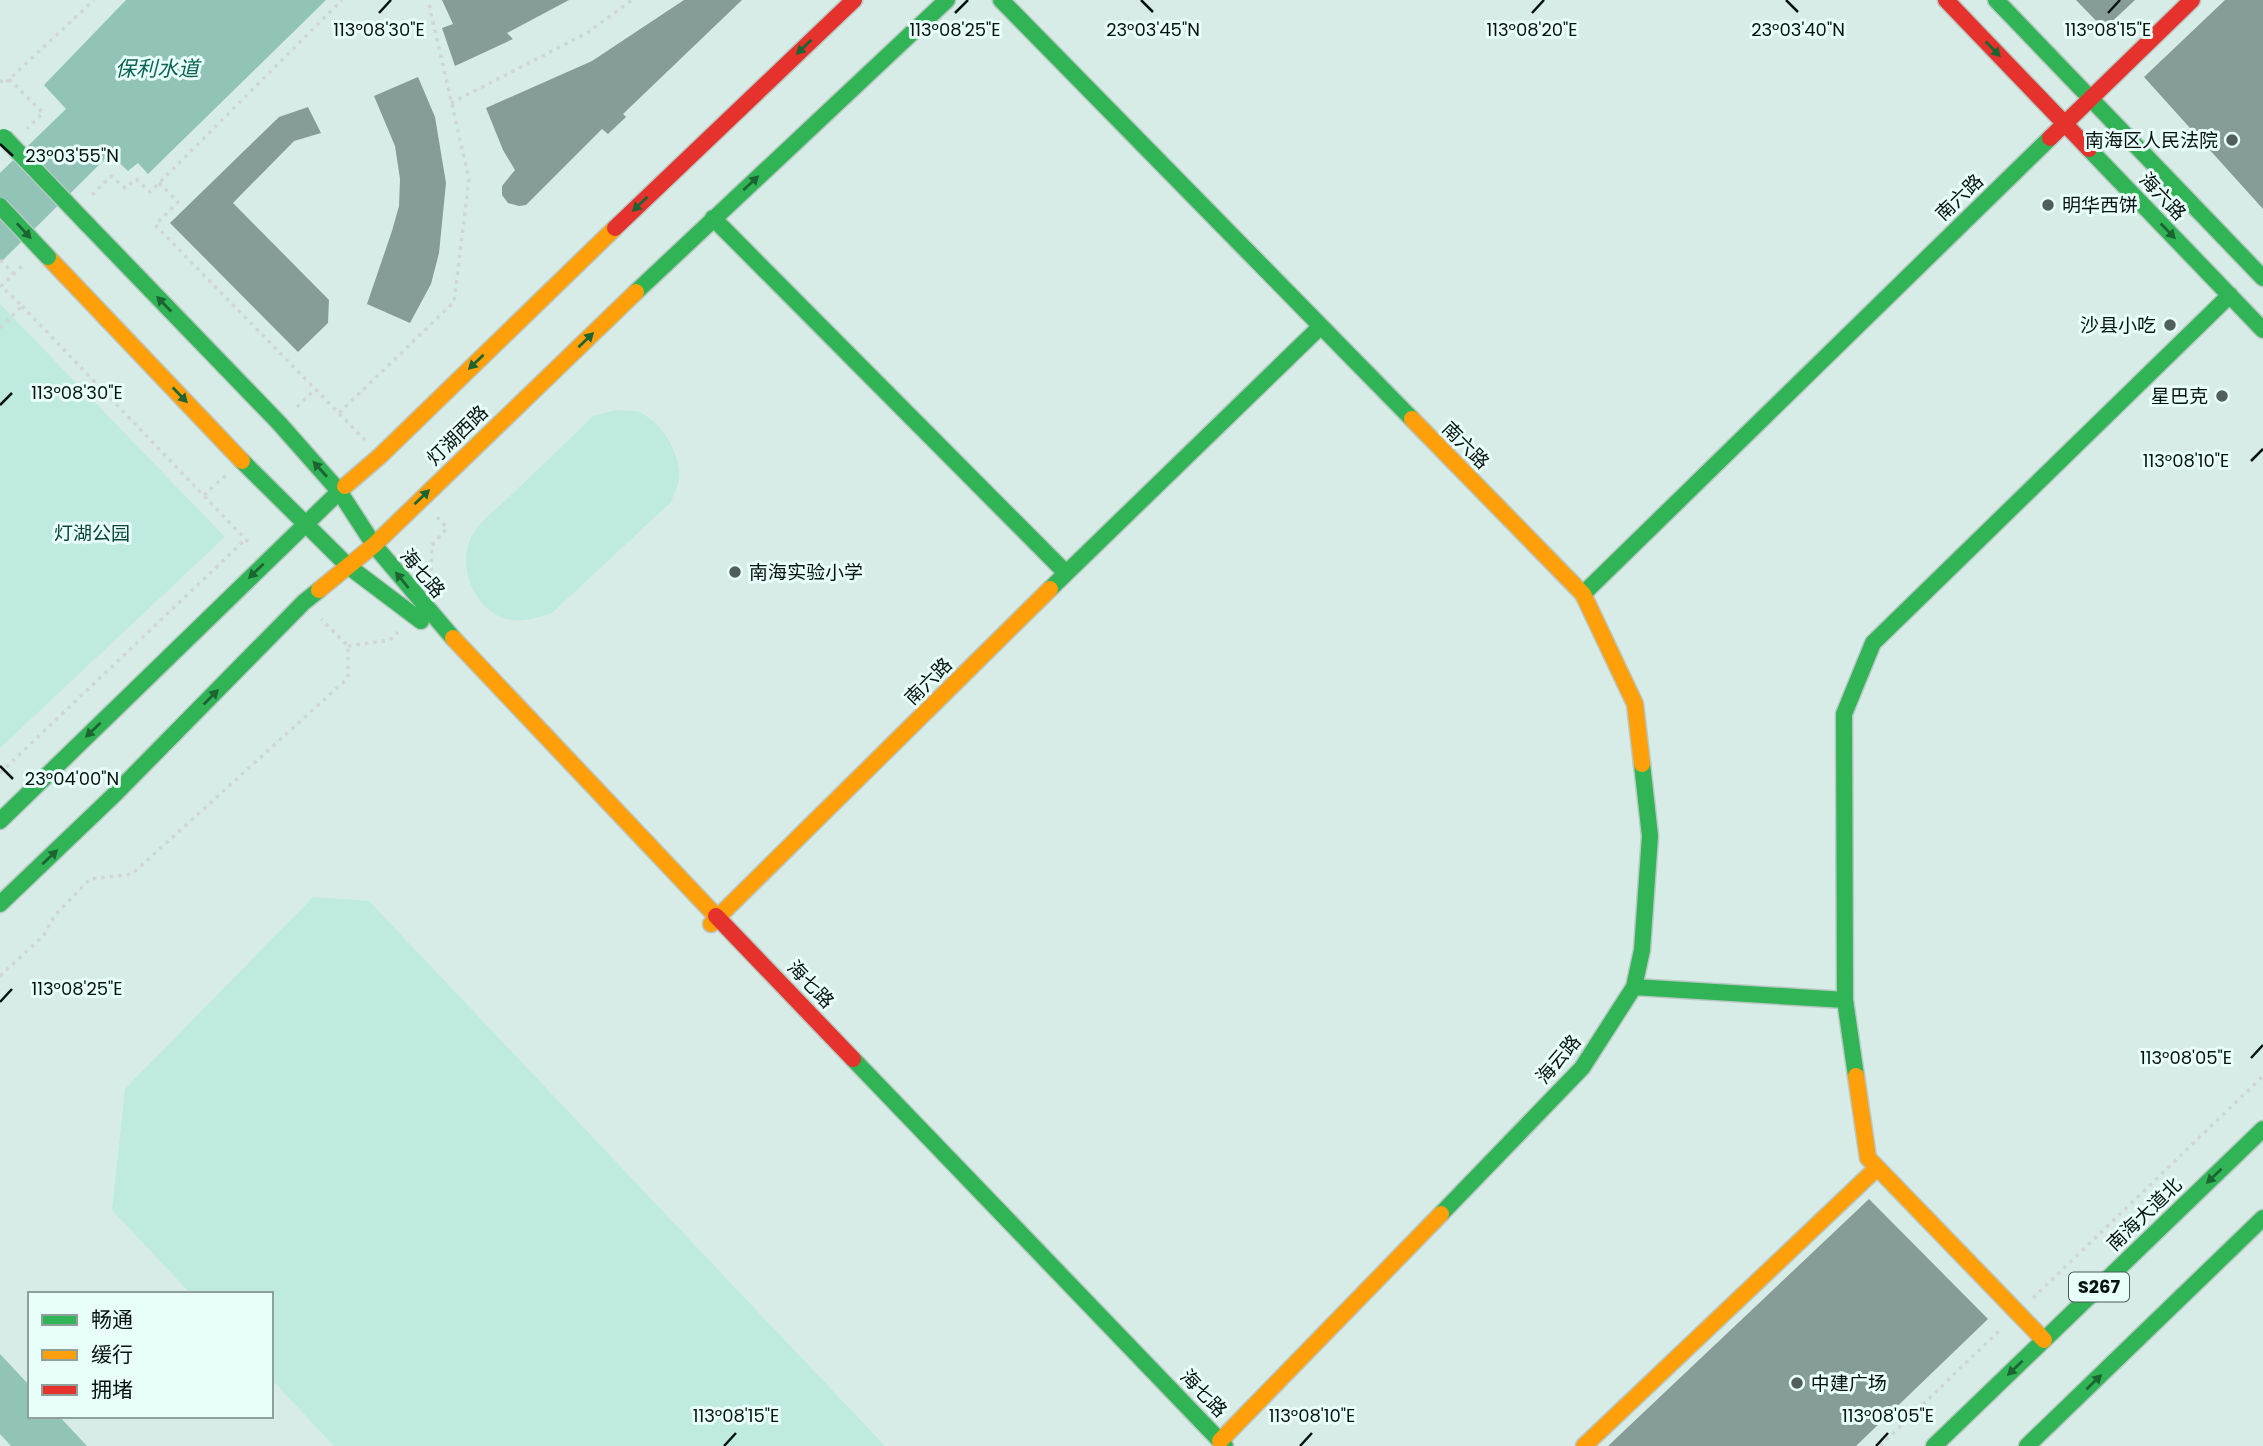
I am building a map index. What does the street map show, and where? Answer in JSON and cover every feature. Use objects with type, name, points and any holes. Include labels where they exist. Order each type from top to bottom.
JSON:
[{"type":"main road","name":"灯湖西路","points":[[0,821],[339,491],[380,456],[854,0]]},
{"type":"main road","name":"灯湖西路","points":[[0,904],[114,795],[299,608],[374,545],[713,218],[947,0]]},
{"type":"main road","points":[[1001,0],[1320,327]]},
{"type":"main road","name":"海六路","points":[[1946,0],[2263,330]]},
{"type":"main road","name":"海六路","points":[[1996,0],[2263,278]]},
{"type":"main road","name":"南六路","points":[[715,921],[1066,573],[1320,327],[1583,594],[2192,0]]},
{"type":"main road","name":"海七路","points":[[2,135],[279,424],[339,491],[419,611],[1219,1444]]},
{"type":"main road","points":[[0,206],[41,256]]},
{"type":"main road","points":[[713,218],[1066,573]]},
{"type":"main road","name":"海七路","points":[[41,256],[348,566],[419,611]]},
{"type":"main road","points":[[2044,1340],[1868,1158],[1845,1000],[1844,714],[1873,643],[2230,295]]},
{"type":"main road","name":"海云路","points":[[1219,1444],[1582,1068],[1634,987],[1642,950],[1650,836],[1635,704],[1583,594]]},
{"type":"main road","points":[[1634,987],[1845,1000]]},
{"type":"main road","name":"南海大道北","points":[[1934,1446],[2263,1129]]},
{"type":"main road","points":[[1584,1446],[1877,1168]]},
{"type":"main road","points":[[2027,1446],[2263,1218]]},
{"type":"path","points":[[0,80],[4,83],[9,79],[94,0]]},
{"type":"path","points":[[92,195],[111,176],[125,188],[136,179],[150,192],[342,0]]},
{"type":"path","points":[[339,413],[454,302],[469,179],[428,0]]},
{"type":"path","points":[[452,103],[587,33],[632,0]]},
{"type":"path","points":[[9,79],[43,113],[26,130]]},
{"type":"path","points":[[159,183],[178,202],[155,225],[380,456]]},
{"type":"path","points":[[0,327],[22,306],[1,285],[41,256]]},
{"type":"path","points":[[0,260],[13,274]]},
{"type":"path","points":[[279,424],[315,388]]},
{"type":"path","points":[[204,495],[241,460]]},
{"type":"path","points":[[348,646],[390,640],[443,587],[431,572],[432,545],[447,528],[421,499]]},
{"type":"path","points":[[0,773],[246,539]]},
{"type":"path","points":[[1880,1446],[2263,1076]]},
{"type":"green space","name":"灯湖公园","points":[[0,304],[225,537],[0,748]]},
{"type":"green space","points":[[616,410],[637,411],[655,423],[669,440],[679,471],[679,481],[671,502],[552,613],[515,621],[499,616],[483,604],[468,578],[467,548],[476,529],[593,416]]},
{"type":"green space","points":[[313,897],[369,901],[885,1446],[334,1446],[273,1381],[273,1292],[189,1292],[112,1210],[125,1089]]},
{"type":"water","name":"保利水道","points":[[126,0],[326,0],[148,174],[138,163],[128,171],[110,154],[0,263],[0,173],[66,109],[44,85]]},
{"type":"water","points":[[0,1354],[28,1384],[28,1418],[61,1418],[87,1446],[11,1446],[0,1434]]},
{"type":"building","points":[[442,0],[569,0],[507,33],[513,39],[455,66],[442,28],[453,24]]},
{"type":"building","points":[[684,0],[742,0],[623,114],[626,117],[608,134],[602,129],[526,205],[508,203],[502,195],[502,186],[515,170],[503,150],[486,108],[592,61]]},
{"type":"building","points":[[2076,0],[2135,0],[2104,29]]},
{"type":"building","name":"南海区人民法院","points":[[2225,0],[2263,0],[2263,209],[2144,77]]},
{"type":"building","points":[[418,77],[435,117],[446,183],[439,253],[431,284],[410,323],[367,304],[399,206],[400,179],[395,146],[374,96]]},
{"type":"building","points":[[308,107],[321,133],[294,141],[233,203],[329,300],[328,323],[298,352],[170,223],[279,117]]},
{"type":"building","name":"中建广场","points":[[1869,1199],[1988,1319],[1856,1446],[1608,1446]]},
{"type":"traffic: fast","points":[[636,292],[947,0]]},
{"type":"traffic: fast","points":[[1001,0],[1412,419]]},
{"type":"traffic: fast","points":[[1996,0],[2263,278]]},
{"type":"traffic: fast","points":[[4,137],[86,223]]},
{"type":"traffic: fast","points":[[1583,594],[2050,138]]},
{"type":"traffic: fast","points":[[2089,149],[2263,330]]},
{"type":"traffic: fast","points":[[0,206],[48,257]]},
{"type":"traffic: fast","points":[[713,218],[1066,573]]},
{"type":"traffic: fast","points":[[86,223],[279,423],[339,491],[374,545],[453,638]]},
{"type":"traffic: fast","points":[[1856,1076],[1845,1000],[1844,714],[1873,643],[2230,295]]},
{"type":"traffic: fast","points":[[1050,589],[1320,327]]},
{"type":"traffic: fast","points":[[242,461],[348,566],[421,621]]},
{"type":"traffic: fast","points":[[0,821],[345,486]]},
{"type":"traffic: fast","points":[[0,904],[114,795],[304,602],[319,590]]},
{"type":"traffic: fast","points":[[1441,1214],[1582,1068],[1634,987],[1642,950],[1650,836],[1642,764]]},
{"type":"traffic: fast","points":[[1634,987],[1845,1000]]},
{"type":"traffic: fast","points":[[853,1059],[1225,1446]]},
{"type":"traffic: fast","points":[[1934,1446],[2263,1129]]},
{"type":"traffic: fast","points":[[2027,1446],[2263,1218]]},
{"type":"traffic: slow","points":[[345,486],[380,456],[615,228]]},
{"type":"traffic: slow","points":[[48,257],[242,461]]},
{"type":"traffic: slow","points":[[319,590],[374,545],[636,292]]},
{"type":"traffic: slow","points":[[1412,419],[1583,594],[1635,704],[1642,764]]},
{"type":"traffic: slow","points":[[711,924],[1050,589]]},
{"type":"traffic: slow","points":[[453,638],[716,916]]},
{"type":"traffic: slow","points":[[1856,1076],[1868,1158],[2044,1340]]},
{"type":"traffic: slow","points":[[1584,1446],[1877,1168]]},
{"type":"traffic: slow","points":[[1220,1441],[1441,1214]]},
{"type":"traffic: jam","points":[[615,228],[854,0]]},
{"type":"traffic: jam","points":[[1946,0],[2089,149]]},
{"type":"traffic: jam","points":[[2050,138],[2192,0]]},
{"type":"traffic: jam","points":[[716,916],[853,1059]]},
{"type":"place","name":"南海区人民法院","points":[[2232,140]]},
{"type":"place","name":"明华西饼","points":[[2048,205]]},
{"type":"place","name":"沙县小吃","points":[[2170,325]]},
{"type":"place","name":"星巴克","points":[[2222,396]]},
{"type":"place","name":"南海实验小学","points":[[735,572]]},
{"type":"place","name":"中建广场","points":[[1797,1383]]}]
